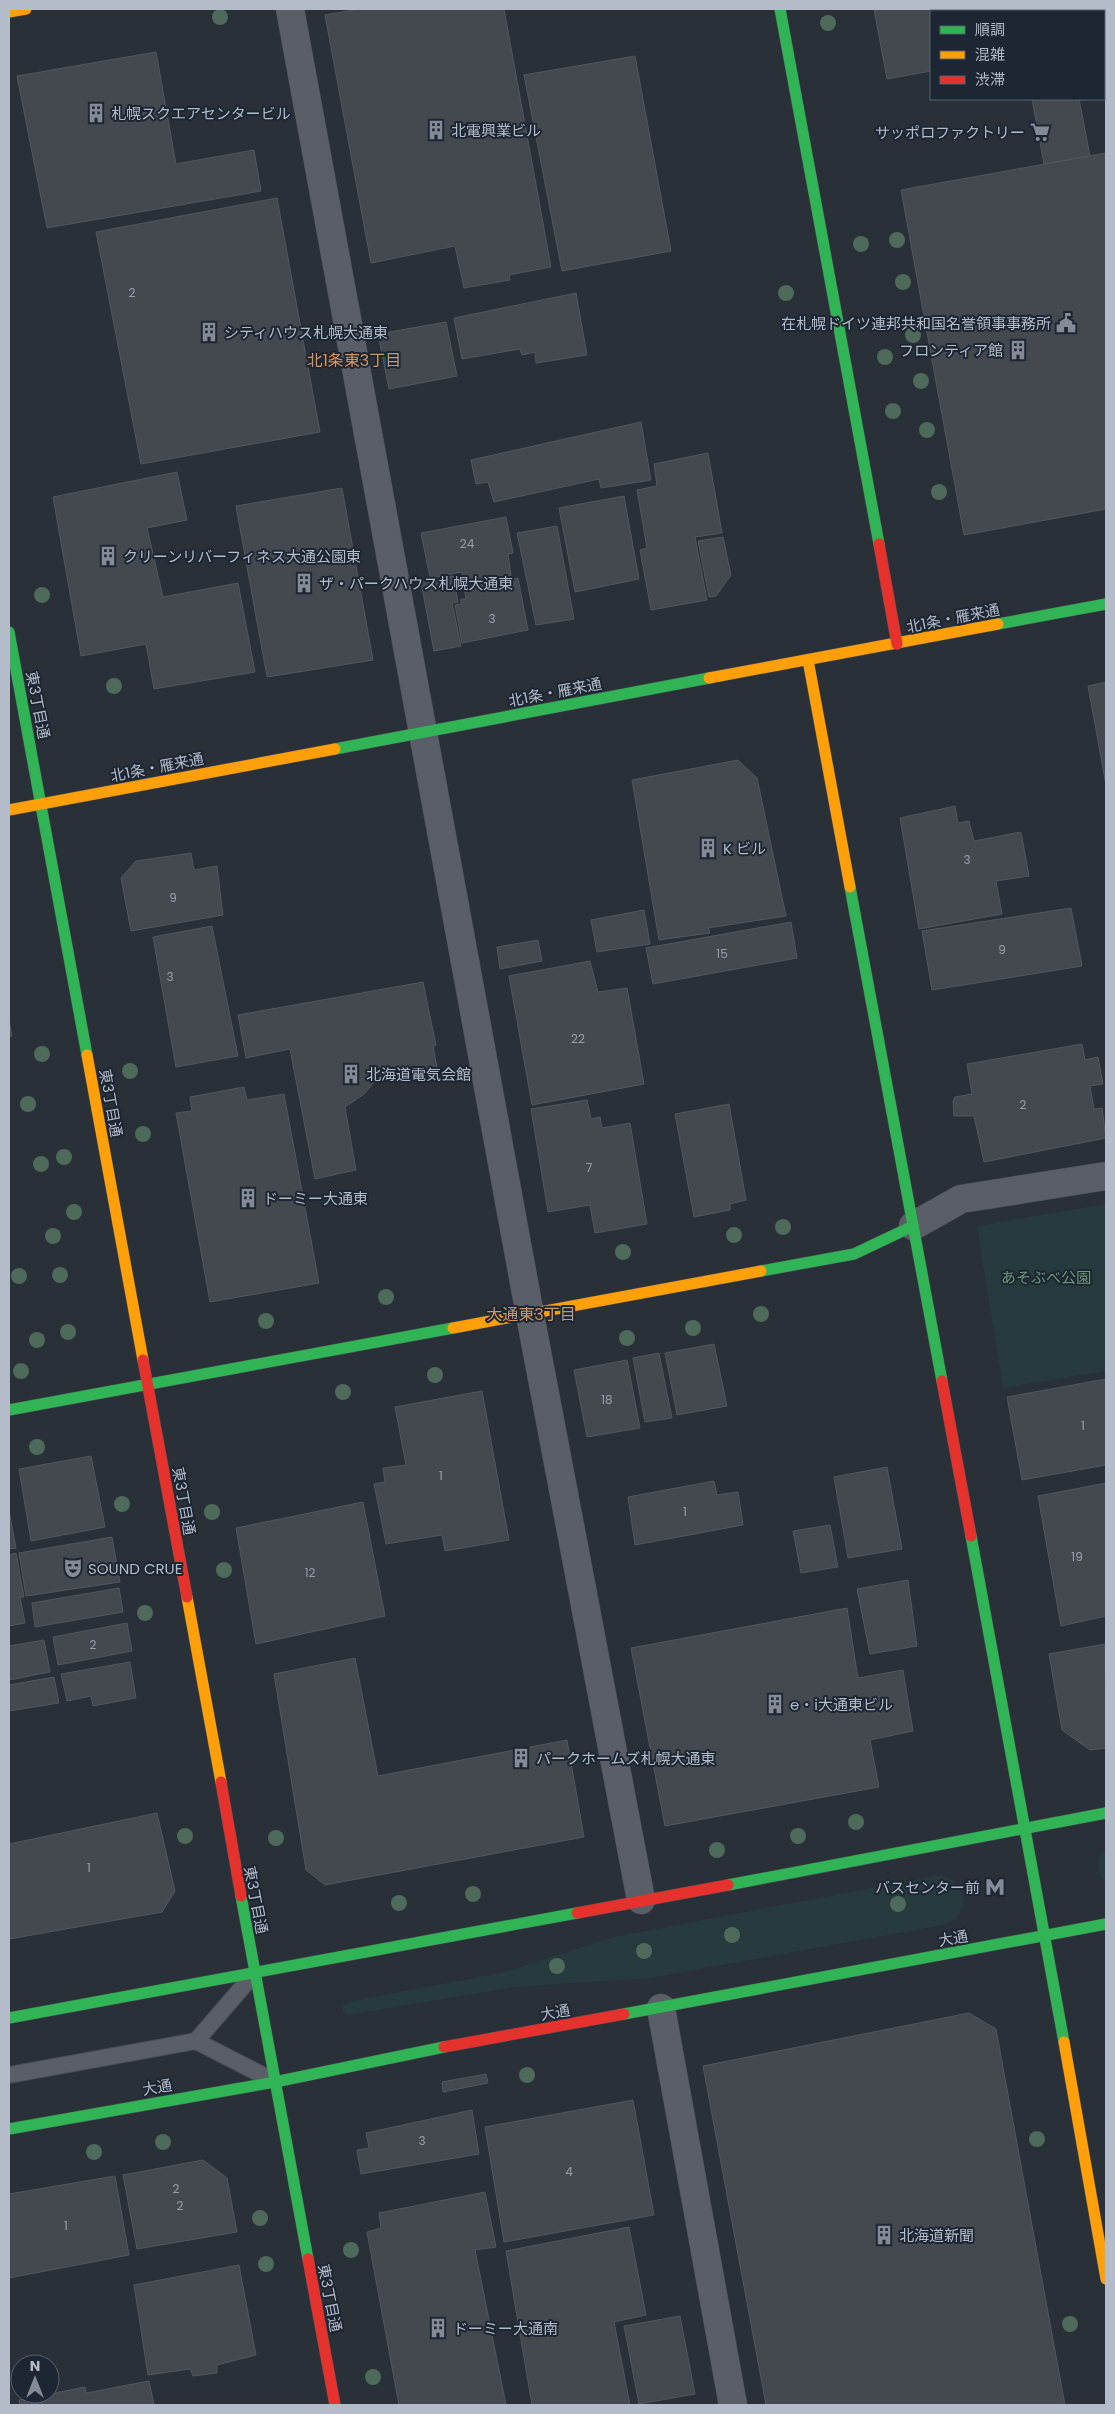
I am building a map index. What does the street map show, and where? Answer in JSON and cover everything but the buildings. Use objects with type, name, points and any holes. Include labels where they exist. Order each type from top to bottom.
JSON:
[{"type":"main road","points":[[9,12],[26,9]]},
{"type":"main road","points":[[780,9],[897,644]]},
{"type":"main road","name":"北1条・雁来通","points":[[9,810],[1106,604]]},
{"type":"main road","name":"東3丁目通","points":[[9,632],[335,2405]]},
{"type":"main road","points":[[808,660],[1025,1828],[1106,2279]]},
{"type":"main road","points":[[9,1410],[854,1254],[913,1226]]},
{"type":"main road","points":[[9,2018],[255,1974],[1106,1813]]},
{"type":"main road","name":"大通","points":[[9,2129],[275,2082],[376,2060],[1106,1924]]},
{"type":"street","points":[[290,9],[530,1315],[641,1900]]},
{"type":"street","points":[[913,1226],[961,1199],[1106,1176]]},
{"type":"street","points":[[661,2008],[733,2405]]},
{"type":"lane","points":[[196,2041],[255,1974]]},
{"type":"lane","points":[[9,2075],[196,2041],[275,2082]]},
{"type":"green space","name":"あそぶべ公園","points":[[1106,1204],[1106,1371],[1003,1388],[977,1226]]},
{"type":"green space","points":[[1106,1848],[1106,1883],[1102,1879],[1098,1865]]},
{"type":"green space","points":[[940,1875],[953,1880],[965,1900],[956,1919],[943,1925],[650,1978],[514,1987],[348,2015],[343,2012],[342,2006],[352,2001],[501,1973],[614,1937]]},
{"type":"traffic: fast","points":[[780,9],[879,544]]},
{"type":"traffic: fast","points":[[998,624],[1106,604]]},
{"type":"traffic: fast","points":[[9,632],[87,1055]]},
{"type":"traffic: fast","points":[[335,749],[709,678]]},
{"type":"traffic: fast","points":[[850,887],[942,1381]]},
{"type":"traffic: fast","points":[[761,1271],[854,1254],[913,1226]]},
{"type":"traffic: fast","points":[[9,1410],[453,1328]]},
{"type":"traffic: fast","points":[[971,1536],[1064,2042]]},
{"type":"traffic: fast","points":[[728,1885],[1106,1813]]},
{"type":"traffic: fast","points":[[241,1896],[308,2259]]},
{"type":"traffic: fast","points":[[9,2018],[577,1913]]},
{"type":"traffic: fast","points":[[624,2014],[1106,1924]]},
{"type":"traffic: fast","points":[[9,2129],[275,2082],[444,2047]]},
{"type":"traffic: slow","points":[[9,12],[26,9]]},
{"type":"traffic: slow","points":[[709,678],[998,624]]},
{"type":"traffic: slow","points":[[808,660],[850,887]]},
{"type":"traffic: slow","points":[[9,810],[335,749]]},
{"type":"traffic: slow","points":[[87,1055],[143,1360]]},
{"type":"traffic: slow","points":[[453,1328],[761,1271]]},
{"type":"traffic: slow","points":[[187,1597],[221,1782]]},
{"type":"traffic: slow","points":[[1064,2042],[1106,2279]]},
{"type":"traffic: jam","points":[[879,544],[897,644]]},
{"type":"traffic: jam","points":[[143,1360],[187,1597]]},
{"type":"traffic: jam","points":[[942,1381],[971,1536]]},
{"type":"traffic: jam","points":[[221,1782],[241,1896]]},
{"type":"traffic: jam","points":[[577,1913],[728,1885]]},
{"type":"traffic: jam","points":[[444,2047],[624,2014]]},
{"type":"traffic: jam","points":[[308,2259],[335,2405]]},
{"type":"place","name":"札幌スクエアセンタービル","points":[[96,113]]},
{"type":"place","name":"北電興業ビル","points":[[436,130]]},
{"type":"place","name":"サッポロファクトリー","points":[[1040,132]]},
{"type":"place","name":"在札幌ドイツ連邦共和国名誉領事事務所","points":[[1066,323]]},
{"type":"place","name":"シティハウス札幌大通東","points":[[209,332]]},
{"type":"place","name":"フロンティア館","points":[[1018,350]]},
{"type":"place","name":"クリーンリバーフィネス大通公園東","points":[[108,556]]},
{"type":"place","name":"ザ・パークハウス札幌大通東","points":[[304,583]]},
{"type":"place","name":"K ビル","points":[[708,848]]},
{"type":"place","name":"北海道電気会館","points":[[351,1074]]},
{"type":"place","name":"ドーミー大通東","points":[[248,1198]]},
{"type":"place","name":"SOUND CRUE","points":[[73,1568]]},
{"type":"place","name":"e・i大通東ビル","points":[[775,1704]]},
{"type":"place","name":"パークホームズ札幌大通東","points":[[521,1758]]},
{"type":"place","name":"バスセンター前","points":[[995,1887]]},
{"type":"place","name":"北海道新聞","points":[[884,2235]]},
{"type":"place","name":"ドーミー大通南","points":[[438,2328]]},
{"type":"district","name":"北1条東3丁目","points":[[354,360]]},
{"type":"district","name":"大通東3丁目","points":[[531,1314]]}]
